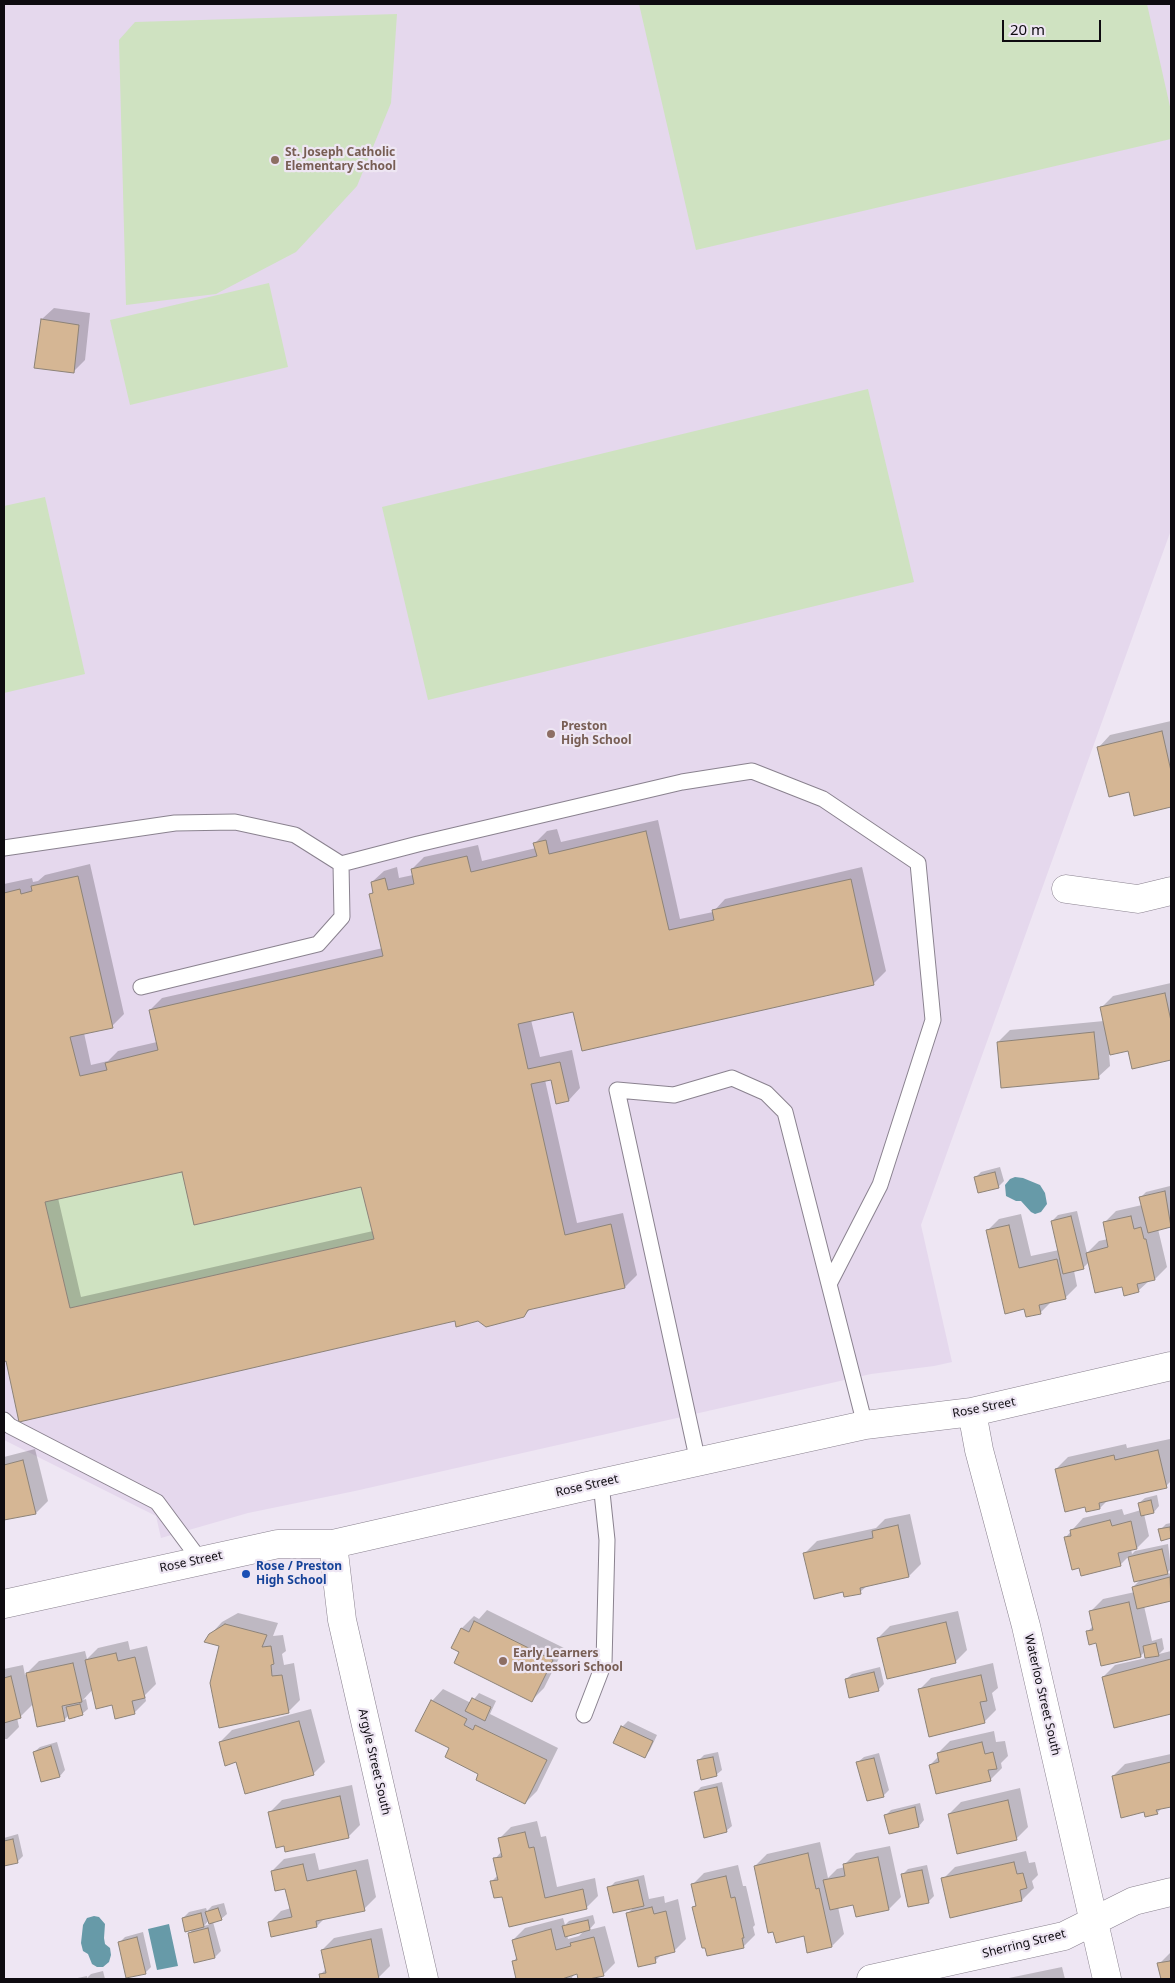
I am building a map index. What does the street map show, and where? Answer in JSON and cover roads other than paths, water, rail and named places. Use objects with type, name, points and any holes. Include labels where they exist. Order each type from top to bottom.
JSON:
[{"type":"street","points":[[1066,888],[1138,898],[1171,891]]},
{"type":"street","name":"Rose Street","points":[[4,1604],[278,1544],[333,1544],[865,1425],[972,1412],[1171,1366]]},
{"type":"street","name":"Waterloo Street South","points":[[972,1412],[981,1457],[1026,1626],[1107,1979]]},
{"type":"street","name":"Argyle Street South","points":[[333,1544],[342,1620],[424,1979]]},
{"type":"street","name":"Sherring Street","points":[[872,1979],[1064,1936],[1134,1901],[1171,1892]]},
{"type":"lane","points":[[4,848],[175,823],[235,822],[295,836],[341,864],[682,782],[752,771],[823,799],[918,863],[933,1020],[880,1185],[829,1284]]},
{"type":"lane","points":[[141,987],[318,944],[342,917],[341,864]]},
{"type":"lane","points":[[698,1462],[617,1090],[674,1095],[732,1078],[766,1093],[785,1112],[865,1425]]},
{"type":"lane","points":[[4,1420],[10,1426],[157,1502],[200,1560]]},
{"type":"lane","points":[[584,1715],[604,1663],[607,1540],[602,1483]]},
{"type":"water","points":[[1015,1177],[1040,1185],[1045,1193],[1047,1204],[1041,1212],[1035,1214],[1021,1201],[1016,1201],[1006,1196],[1005,1185],[1010,1179]]},
{"type":"water","points":[[99,1917],[105,1924],[105,1944],[110,1948],[109,1962],[103,1967],[97,1967],[92,1964],[88,1954],[83,1951],[81,1943],[83,1925],[87,1918]]},
{"type":"water","points":[[169,1924],[178,1966],[157,1970],[148,1929]]},
{"type":"place","name":"St. Joseph Catholic Elementary School","points":[[275,160]]},
{"type":"place","name":"Preston High School","points":[[551,734]]},
{"type":"place","name":"Rose / Preston High School","points":[[246,1574]]},
{"type":"place","name":"Early Learners Montessori School","points":[[503,1661]]}]
